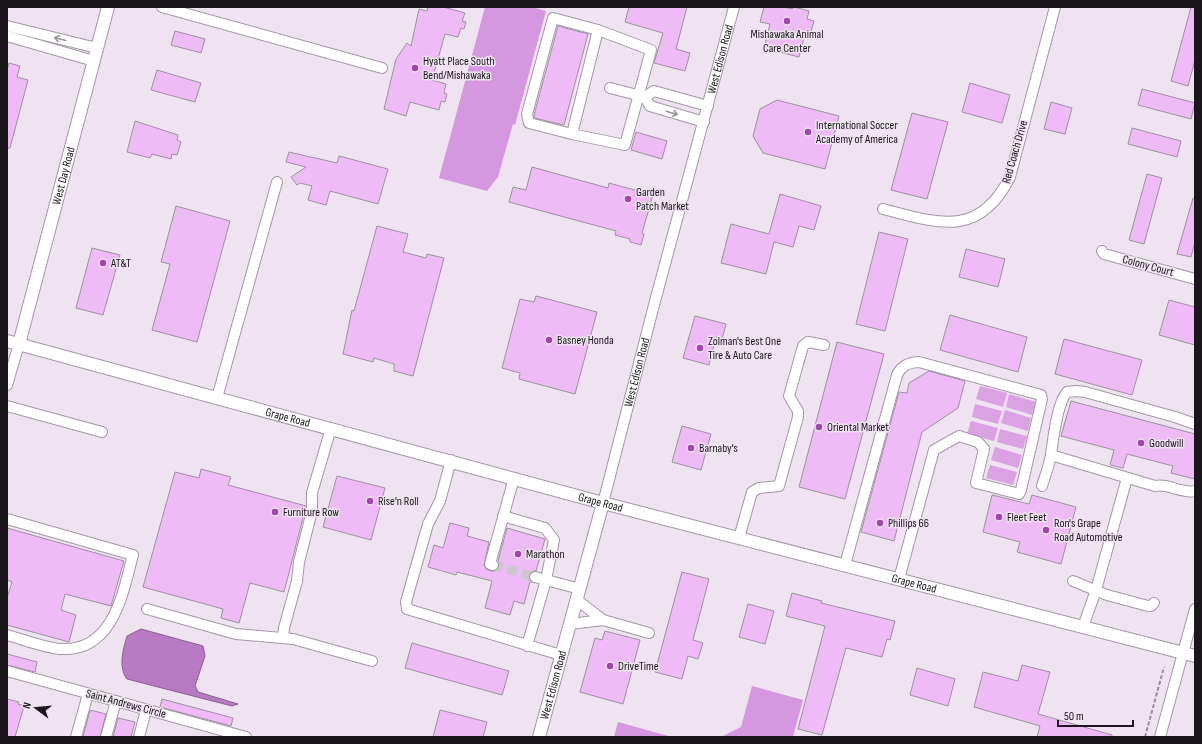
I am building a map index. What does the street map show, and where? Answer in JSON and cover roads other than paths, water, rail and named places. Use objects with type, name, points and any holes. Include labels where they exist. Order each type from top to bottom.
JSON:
[{"type":"main road","name":"West Day Road","points":[[13,343],[98,48],[108,7]]},
{"type":"main road","name":"Grape Road","points":[[13,343],[451,460],[603,503],[1195,656]]},
{"type":"main road","name":"West Edison Road","points":[[539,737],[603,503]]},
{"type":"street","points":[[162,7],[382,68]]},
{"type":"street","name":"West Edison Road","points":[[603,503],[734,7]]},
{"type":"street","name":"Red Coach Drive","points":[[883,208],[928,221],[952,222],[965,220],[975,215],[994,201],[1003,191],[1010,177],[1055,7]]},
{"type":"street","points":[[553,18],[598,30],[651,50],[642,96],[625,145],[529,123],[527,114],[553,18]]},
{"type":"street","points":[[7,26],[98,48]]},
{"type":"street","points":[[572,134],[598,30]]},
{"type":"street","points":[[7,36],[94,61]]},
{"type":"street","points":[[610,88],[642,96],[654,92],[708,106]]},
{"type":"street","points":[[642,96],[650,106],[704,122]]},
{"type":"street","points":[[218,398],[277,182]]},
{"type":"street","name":"Colony Court","points":[[1102,251],[1104,254],[1195,279]]},
{"type":"street","points":[[739,538],[752,492],[758,488],[779,486],[798,417],[798,411],[789,396],[803,346],[808,342],[824,345]]},
{"type":"street","points":[[7,385],[13,343]]},
{"type":"street","points":[[845,565],[899,370],[907,364],[913,362],[925,363],[1042,396],[1020,492],[1017,494],[976,483],[984,449],[978,442],[959,436],[934,450],[899,579]]},
{"type":"street","points":[[1042,486],[1051,455],[1052,437],[1063,399],[1067,392],[1085,392],[1175,416],[1195,424]]},
{"type":"street","points":[[7,406],[102,432]]},
{"type":"street","points":[[283,637],[284,628],[297,581],[299,562],[312,511],[312,493],[331,428]]},
{"type":"street","points":[[1051,455],[1155,486],[1164,485],[1185,491],[1195,491]]},
{"type":"street","points":[[451,460],[440,501],[428,524],[406,602],[407,609],[561,655]]},
{"type":"street","points":[[493,565],[490,564],[514,478]]},
{"type":"street","points":[[1083,627],[1096,590],[1127,478]]},
{"type":"street","points":[[503,516],[545,528],[554,540],[546,580],[527,646]]},
{"type":"street","points":[[7,519],[134,555],[116,615],[100,636],[94,640],[64,649],[7,635]]},
{"type":"street","points":[[535,577],[546,580],[578,594],[603,620]]},
{"type":"street","points":[[1073,581],[1107,595],[1148,606],[1151,606],[1154,603]]},
{"type":"street","points":[[147,609],[236,634],[283,637],[372,661]]},
{"type":"street","points":[[1160,737],[1195,609]]},
{"type":"street","points":[[570,624],[603,620],[649,633]]},
{"type":"street","name":"Saint Andrews Circle","points":[[7,671],[246,737]]},
{"type":"street","points":[[76,737],[88,694]]},
{"type":"street","points":[[106,737],[116,701]]},
{"type":"street","points":[[139,737],[146,710]]},
{"type":"tunnel","points":[[493,565],[535,577]]},
{"type":"place","name":"Mishawaka Animal Care Center","points":[[787,21]]},
{"type":"place","name":"Hyatt Place South Bend/Mishawaka","points":[[415,68]]},
{"type":"place","name":"International Soccer Academy of America","points":[[808,132]]},
{"type":"place","name":"Garden Patch Market","points":[[628,199]]},
{"type":"place","name":"AT&T","points":[[103,263]]},
{"type":"place","name":"Basney Honda","points":[[549,340]]},
{"type":"place","name":"Zolman's Best One Tire & Auto Care","points":[[700,348]]},
{"type":"place","name":"Oriental Market","points":[[819,427]]},
{"type":"place","name":"Goodwill","points":[[1141,443]]},
{"type":"place","name":"Barnaby's","points":[[691,448]]},
{"type":"place","name":"Rise'n Roll","points":[[370,501]]},
{"type":"place","name":"Furniture Row","points":[[275,512]]},
{"type":"place","name":"Fleet Feet","points":[[999,517]]},
{"type":"place","name":"Phillips 66","points":[[880,523]]},
{"type":"place","name":"Ron's Grape Road Automotive","points":[[1046,530]]},
{"type":"place","name":"Marathon","points":[[518,554]]},
{"type":"place","name":"DriveTime","points":[[610,666]]}]
